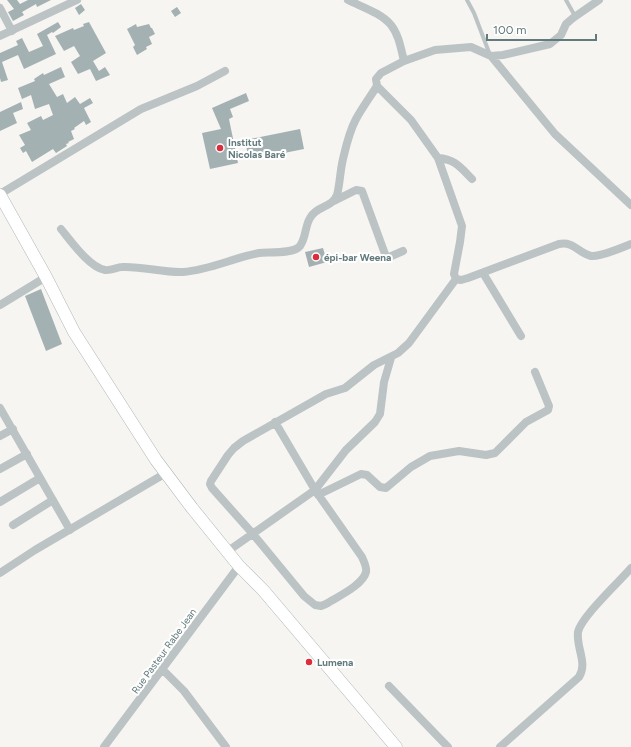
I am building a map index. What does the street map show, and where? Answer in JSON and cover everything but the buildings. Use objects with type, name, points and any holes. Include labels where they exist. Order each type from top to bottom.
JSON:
[{"type":"main road","points":[[0,194],[46,277],[74,332],[166,473],[239,566],[263,590],[396,747]]},
{"type":"street","points":[[0,36],[76,0]]},
{"type":"street","points":[[348,0],[384,18],[397,35],[404,61]]},
{"type":"street","points":[[491,56],[503,55],[550,44],[556,40],[566,24],[599,0]]},
{"type":"street","points":[[0,8],[12,31]]},
{"type":"street","points":[[456,279],[454,274],[462,226],[446,177],[438,158],[411,120],[377,86],[376,78],[378,76],[404,61],[435,50],[471,47],[491,56],[555,134],[631,205]]},
{"type":"street","points":[[0,194],[141,109],[197,86],[225,71]]},
{"type":"street","points":[[334,201],[337,195],[342,161],[350,132],[356,119],[377,86]]},
{"type":"street","points":[[438,158],[451,160],[472,179]]},
{"type":"street","points":[[61,229],[83,255],[92,263],[104,270],[128,266],[182,272],[212,267],[259,253],[292,251],[298,248],[303,240],[307,224],[312,214],[356,190],[362,191],[387,258],[403,251]]},
{"type":"street","points":[[456,279],[464,280],[559,244],[564,243],[573,245],[590,256],[598,256],[631,244]]},
{"type":"street","points":[[484,273],[521,336]]},
{"type":"street","points":[[0,305],[46,277]]},
{"type":"street","points":[[275,422],[316,493],[366,564],[364,578],[360,583],[321,606],[315,605],[310,601],[210,484],[223,462],[234,448],[275,422],[326,394],[345,388],[374,365],[390,358],[409,343],[456,279]]},
{"type":"street","points":[[316,493],[346,450],[375,422],[380,414],[384,382],[390,358]]},
{"type":"street","points":[[228,551],[316,493],[361,474],[367,475],[380,487],[386,488],[411,467],[430,456],[459,451],[486,455],[495,453],[526,422],[548,410],[549,406],[535,372]]},
{"type":"street","points":[[0,408],[70,530]]},
{"type":"street","points":[[0,436],[13,429]]},
{"type":"street","points":[[0,469],[27,454]]},
{"type":"street","points":[[1,569],[166,473]]},
{"type":"street","points":[[0,502],[40,478]]},
{"type":"street","points":[[12,525],[53,500]]},
{"type":"street","name":"Rue Pasteur Rabe Jean","points":[[104,747],[239,566]]},
{"type":"street","points":[[500,747],[580,677],[583,671],[577,641],[579,630],[591,612],[631,568]]},
{"type":"street","points":[[162,669],[184,691],[226,747]]},
{"type":"street","points":[[389,686],[448,747]]},
{"type":"lane","points":[[467,0],[474,13],[491,56]]},
{"type":"lane","points":[[566,0],[575,16]]},
{"type":"place","name":"Institut Nicolas Baré","points":[[220,148]]},
{"type":"place","name":"épi-bar Weena","points":[[316,257]]},
{"type":"place","name":"Lumena","points":[[309,662]]}]
